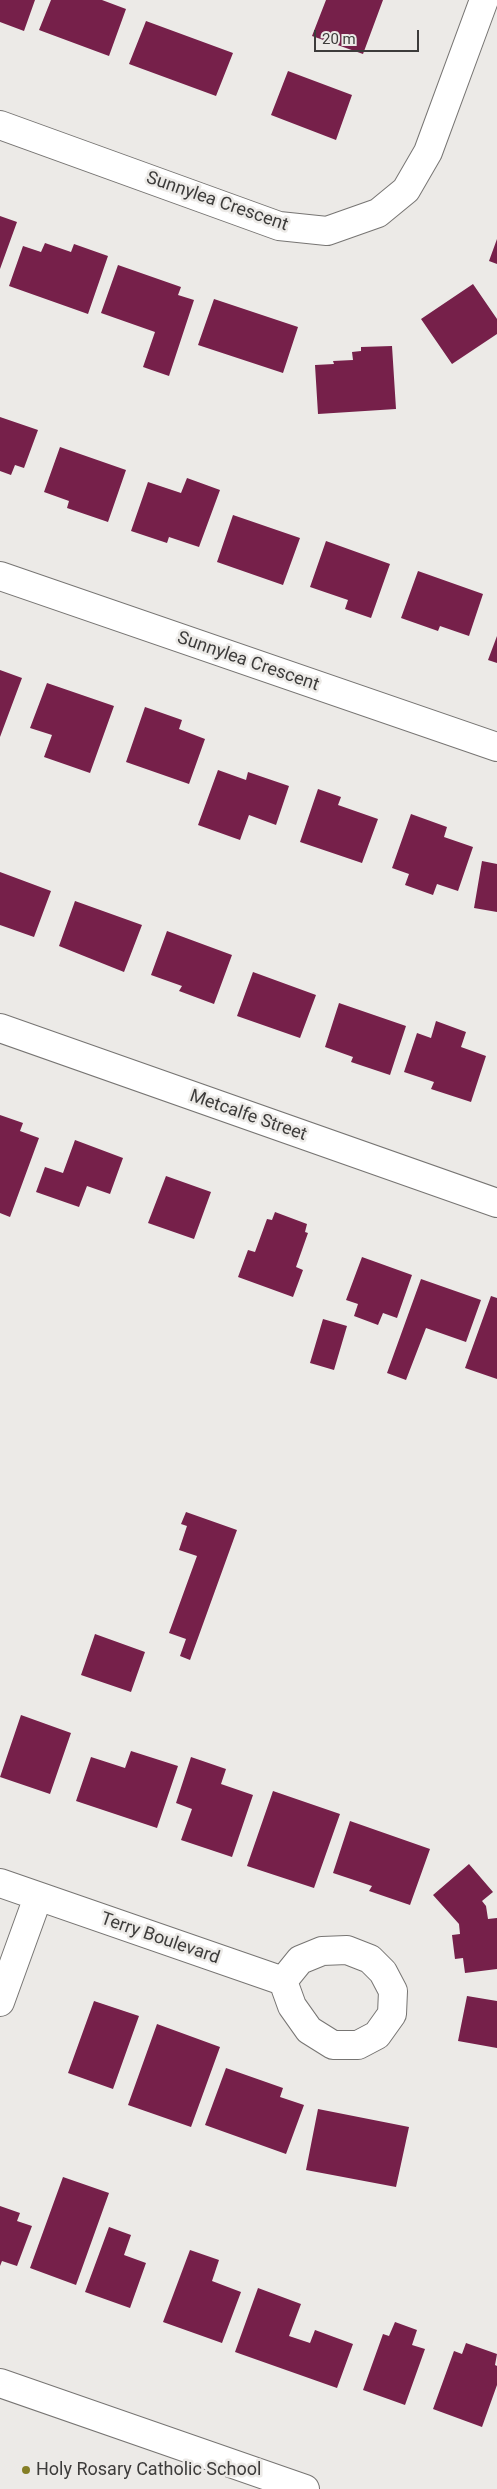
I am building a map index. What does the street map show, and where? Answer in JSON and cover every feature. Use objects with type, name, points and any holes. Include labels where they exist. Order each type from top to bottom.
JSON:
[{"type":"street","name":"Sunnylea Crescent","points":[[0,125],[279,226],[327,231],[378,213],[406,190],[428,152],[484,0]]},
{"type":"street","name":"Sunnylea Crescent","points":[[0,576],[497,747]]},
{"type":"street","name":"Metcalfe Street","points":[[0,1028],[497,1203]]},
{"type":"street","name":"Terry Boulevard","points":[[0,1883],[283,1981]]},
{"type":"street","points":[[0,2002],[38,1897]]},
{"type":"street","points":[[0,2383],[305,2489]]},
{"type":"building","points":[[0,0],[35,0],[24,31],[0,22]]},
{"type":"building","points":[[51,0],[102,0],[126,9],[109,56],[39,30]]},
{"type":"building","points":[[326,0],[383,0],[363,54],[312,36]]},
{"type":"building","points":[[146,21],[233,53],[216,96],[129,64]]},
{"type":"building","points":[[288,71],[352,95],[336,140],[271,115]]},
{"type":"building","points":[[0,216],[17,222],[0,269]]},
{"type":"building","points":[[497,239],[497,264],[489,261]]},
{"type":"building","points":[[45,243],[71,252],[74,244],[108,256],[88,314],[9,286],[23,246],[41,252]]},
{"type":"building","points":[[118,265],[181,287],[178,295],[194,300],[169,376],[143,367],[155,332],[101,313]]},
{"type":"building","points":[[473,284],[497,319],[497,334],[452,364],[421,319]]},
{"type":"building","points":[[214,299],[298,327],[283,373],[198,345]]},
{"type":"building","points":[[392,346],[396,409],[318,414],[315,365],[334,364],[333,361],[353,360],[352,352],[361,351],[361,347]]},
{"type":"building","points":[[0,417],[38,430],[24,468],[15,465],[11,475],[0,471]]},
{"type":"building","points":[[60,447],[126,470],[108,522],[67,508],[69,501],[44,492]]},
{"type":"building","points":[[187,478],[220,490],[199,547],[169,537],[167,543],[131,531],[148,482],[181,493]]},
{"type":"building","points":[[233,515],[300,538],[283,585],[217,562]]},
{"type":"building","points":[[326,541],[390,564],[371,618],[345,609],[348,600],[310,587]]},
{"type":"building","points":[[418,571],[483,594],[469,636],[440,626],[438,631],[401,618]]},
{"type":"building","points":[[497,636],[497,663],[488,660]]},
{"type":"building","points":[[0,670],[22,678],[0,737]]},
{"type":"building","points":[[47,683],[114,706],[90,773],[44,757],[52,735],[30,728]]},
{"type":"building","points":[[145,707],[182,720],[179,729],[205,739],[189,784],[126,762]]},
{"type":"building","points":[[218,770],[246,780],[248,772],[289,786],[276,825],[249,815],[240,840],[198,825]]},
{"type":"building","points":[[318,789],[341,797],[338,805],[378,819],[362,863],[300,842]]},
{"type":"building","points":[[411,814],[447,827],[444,837],[473,847],[458,891],[437,884],[433,895],[405,885],[409,874],[392,868]]},
{"type":"building","points":[[482,861],[497,864],[497,912],[474,908]]},
{"type":"building","points":[[0,872],[51,891],[34,937],[0,925]]},
{"type":"building","points":[[75,901],[142,925],[124,972],[59,946]]},
{"type":"building","points":[[167,931],[232,955],[214,1004],[179,991],[182,986],[151,975]]},
{"type":"building","points":[[253,972],[316,995],[300,1038],[237,1016]]},
{"type":"building","points":[[339,1003],[406,1026],[390,1075],[351,1062],[353,1057],[325,1047]]},
{"type":"building","points":[[436,1021],[466,1032],[461,1047],[486,1056],[471,1102],[431,1089],[434,1082],[404,1072],[417,1033],[431,1038]]},
{"type":"building","points":[[0,1115],[23,1123],[20,1131],[39,1138],[10,1217],[0,1213]]},
{"type":"building","points":[[75,1140],[123,1158],[110,1194],[87,1186],[79,1207],[36,1192],[45,1167],[63,1173]]},
{"type":"building","points":[[166,1176],[211,1192],[194,1239],[148,1223]]},
{"type":"building","points":[[275,1212],[307,1224],[305,1232],[308,1233],[296,1267],[303,1270],[293,1297],[238,1277],[248,1250],[255,1252],[267,1219],[272,1220]]},
{"type":"building","points":[[362,1257],[412,1275],[397,1318],[383,1313],[378,1325],[354,1316],[358,1304],[346,1300]]},
{"type":"building","points":[[421,1279],[481,1300],[466,1342],[426,1328],[406,1380],[387,1373]]},
{"type":"building","points":[[491,1296],[497,1298],[497,1379],[465,1368]]},
{"type":"building","points":[[323,1319],[347,1326],[334,1370],[310,1363]]},
{"type":"building","points":[[186,1512],[237,1530],[190,1660],[180,1656],[186,1639],[169,1633],[197,1556],[179,1550],[187,1526],[181,1524]]},
{"type":"building","points":[[95,1634],[145,1652],[131,1692],[81,1675]]},
{"type":"building","points":[[21,1715],[71,1733],[50,1794],[0,1777]]},
{"type":"building","points":[[131,1751],[178,1766],[157,1828],[76,1801],[91,1757],[125,1768]]},
{"type":"building","points":[[191,1757],[226,1769],[221,1784],[253,1795],[232,1857],[181,1840],[192,1809],[176,1803]]},
{"type":"building","points":[[273,1791],[340,1814],[314,1888],[247,1866]]},
{"type":"building","points":[[350,1821],[430,1849],[410,1905],[369,1891],[372,1886],[333,1873]]},
{"type":"building","points":[[469,1864],[493,1892],[482,1901],[486,1906],[488,1919],[497,1918],[497,1969],[465,1973],[463,1958],[455,1959],[452,1935],[460,1934],[459,1924],[433,1895]]},
{"type":"building","points":[[467,1996],[497,2001],[497,2048],[458,2041]]},
{"type":"building","points":[[94,2001],[139,2016],[113,2089],[68,2073]]},
{"type":"building","points":[[157,2024],[220,2047],[191,2127],[128,2105]]},
{"type":"building","points":[[226,2068],[283,2088],[280,2097],[304,2105],[286,2154],[205,2125]]},
{"type":"building","points":[[318,2109],[409,2127],[396,2187],[306,2170]]},
{"type":"building","points":[[63,2177],[109,2193],[76,2285],[30,2268]]},
{"type":"building","points":[[0,2206],[20,2213],[17,2221],[32,2226],[17,2266],[2,2261],[0,2266]]},
{"type":"building","points":[[109,2227],[131,2235],[124,2255],[146,2263],[130,2308],[85,2292]]},
{"type":"building","points":[[190,2250],[219,2260],[212,2281],[241,2292],[222,2343],[163,2322]]},
{"type":"building","points":[[258,2288],[301,2304],[289,2336],[310,2343],[315,2330],[353,2344],[337,2388],[235,2352]]},
{"type":"building","points":[[395,2322],[417,2330],[412,2345],[425,2349],[405,2405],[363,2390],[383,2334],[389,2336]]},
{"type":"building","points":[[466,2343],[497,2354],[495,2365],[497,2366],[497,2385],[482,2427],[433,2409],[454,2351],[462,2354]]},
{"type":"place","name":"Holy Rosary Catholic School","points":[[26,2470]]}]
